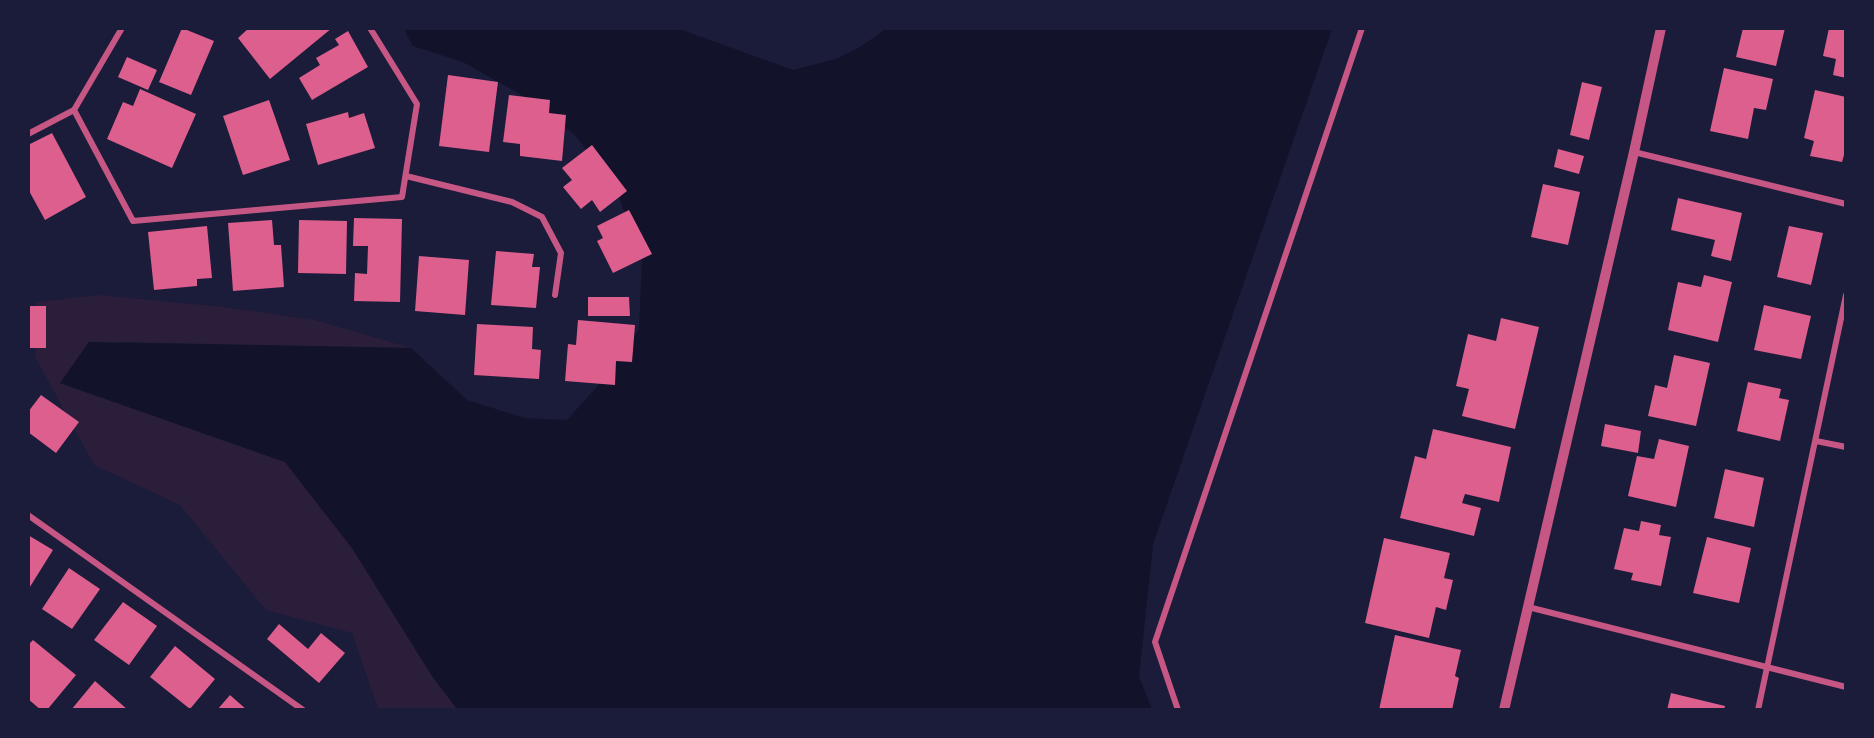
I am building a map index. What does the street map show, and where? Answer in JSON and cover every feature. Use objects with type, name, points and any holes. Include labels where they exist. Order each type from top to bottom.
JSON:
[{"type":"street","points":[[28,134],[74,110],[122,28]]},
{"type":"street","points":[[74,110],[133,221],[402,197],[417,104],[370,28]]},
{"type":"street","points":[[1178,710],[1155,642],[1362,28]]},
{"type":"street","points":[[1504,710],[1661,28]]},
{"type":"street","points":[[1634,152],[1845,204]]},
{"type":"street","points":[[406,176],[512,202],[543,217],[561,253],[555,295]]},
{"type":"street","points":[[1758,710],[1845,295]]},
{"type":"street","points":[[1816,441],[1845,447]]},
{"type":"street","points":[[28,515],[303,710]]},
{"type":"street","points":[[1528,607],[1845,687]]},
{"type":"shaded area","points":[[404,29],[679,29],[793,70],[836,59],[860,47],[886,29],[1332,29],[1153,544],[1139,677],[1152,709],[457,709],[432,676],[352,548],[285,462],[60,383],[89,342],[411,348],[467,400],[524,418],[567,420],[604,379],[639,329],[642,261],[616,188],[574,134],[518,93],[463,62],[413,46]]},
{"type":"shaded area","points":[[99,295],[224,307],[315,320],[411,348],[121,342],[60,383],[285,462],[352,548],[432,676],[457,709],[378,709],[352,633],[266,610],[180,505],[94,465],[35,357],[37,302]]},
{"type":"building","points":[[182,28],[214,41],[191,95],[159,82]]},
{"type":"building","points":[[249,28],[332,28],[270,79],[238,38]]},
{"type":"building","points":[[1743,28],[1785,28],[1776,66],[1736,57]]},
{"type":"building","points":[[1829,28],[1846,28],[1846,78],[1833,75],[1836,59],[1823,56]]},
{"type":"building","points":[[348,31],[368,67],[312,100],[299,78],[320,65],[316,58],[339,45],[335,39]]},
{"type":"building","points":[[127,57],[157,70],[148,90],[118,77]]},
{"type":"building","points":[[1724,68],[1773,79],[1766,110],[1754,108],[1748,139],[1710,131]]},
{"type":"building","points":[[448,75],[498,82],[489,152],[439,146]]},
{"type":"building","points":[[1582,82],[1602,87],[1589,140],[1570,135]]},
{"type":"building","points":[[140,89],[196,114],[172,168],[107,139],[123,102],[133,106]]},
{"type":"building","points":[[1815,90],[1846,97],[1846,148],[1842,162],[1810,156],[1814,141],[1804,138]]},
{"type":"building","points":[[509,95],[550,100],[549,113],[566,115],[562,161],[520,156],[520,144],[503,142]]},
{"type":"building","points":[[269,100],[290,160],[243,175],[223,116]]},
{"type":"building","points":[[348,112],[349,118],[364,113],[375,148],[318,165],[306,124]]},
{"type":"building","points":[[52,133],[86,197],[45,220],[28,189],[28,145]]},
{"type":"building","points":[[592,145],[627,191],[600,212],[592,200],[581,209],[563,187],[572,180],[562,168]]},
{"type":"building","points":[[1558,149],[1584,156],[1579,174],[1554,167]]},
{"type":"building","points":[[1543,184],[1580,192],[1568,245],[1531,237]]},
{"type":"building","points":[[1678,198],[1742,213],[1731,261],[1711,256],[1715,240],[1671,230]]},
{"type":"building","points":[[629,210],[652,254],[613,273],[597,241],[603,238],[597,226]]},
{"type":"building","points":[[354,218],[402,219],[400,302],[354,301],[355,273],[367,274],[368,246],[353,246]]},
{"type":"building","points":[[272,220],[274,245],[281,245],[284,287],[233,291],[228,223]]},
{"type":"building","points":[[299,220],[347,221],[346,274],[298,273]]},
{"type":"building","points":[[207,226],[212,278],[197,279],[197,286],[154,290],[148,232]]},
{"type":"building","points":[[1789,226],[1823,233],[1811,285],[1777,277]]},
{"type":"building","points":[[496,251],[534,254],[532,267],[540,267],[536,308],[491,305]]},
{"type":"building","points":[[419,256],[469,260],[465,315],[415,311]]},
{"type":"building","points":[[1704,275],[1732,282],[1718,342],[1668,330],[1678,282],[1701,287]]},
{"type":"building","points":[[588,297],[629,297],[630,316],[588,316]]},
{"type":"building","points":[[1764,305],[1811,316],[1801,359],[1754,350]]},
{"type":"building","points":[[28,306],[46,306],[46,348],[28,348]]},
{"type":"building","points":[[1501,318],[1539,327],[1515,429],[1462,416],[1469,389],[1456,386],[1468,334],[1496,341]]},
{"type":"building","points":[[578,320],[635,325],[632,362],[616,361],[615,385],[565,381],[568,344],[576,345]]},
{"type":"building","points":[[477,324],[533,327],[532,349],[541,350],[539,379],[474,375]]},
{"type":"building","points":[[1674,355],[1710,363],[1696,426],[1648,416],[1655,385],[1667,388]]},
{"type":"building","points":[[1748,382],[1781,389],[1779,398],[1789,400],[1780,441],[1737,431]]},
{"type":"building","points":[[41,395],[79,422],[56,453],[28,432],[28,412]]},
{"type":"building","points":[[1605,424],[1641,431],[1638,453],[1601,446]]},
{"type":"building","points":[[1433,429],[1511,447],[1499,502],[1465,494],[1462,503],[1481,508],[1474,536],[1400,518],[1415,456],[1426,459]]},
{"type":"building","points":[[1659,439],[1689,446],[1676,507],[1628,496],[1637,456],[1654,459]]},
{"type":"building","points":[[1725,469],[1764,478],[1754,527],[1714,518]]},
{"type":"building","points":[[1641,521],[1661,525],[1659,535],[1671,537],[1661,586],[1631,580],[1633,573],[1614,569],[1624,528],[1639,531]]},
{"type":"building","points":[[28,535],[53,550],[28,590]]},
{"type":"building","points":[[1707,537],[1751,548],[1739,603],[1693,593]]},
{"type":"building","points":[[1384,538],[1450,553],[1444,578],[1453,580],[1446,610],[1436,607],[1429,638],[1365,623]]},
{"type":"building","points":[[69,568],[100,589],[72,629],[42,609]]},
{"type":"building","points":[[123,602],[157,626],[129,665],[94,640]]},
{"type":"building","points":[[279,624],[308,649],[321,633],[345,653],[319,683],[267,639]]},
{"type":"building","points":[[1395,635],[1461,650],[1455,676],[1459,678],[1452,710],[1379,710]]},
{"type":"building","points":[[33,640],[76,675],[47,710],[41,710],[28,699],[28,645]]},
{"type":"building","points":[[175,646],[215,679],[190,709],[150,677]]},
{"type":"building","points":[[95,681],[128,710],[71,710]]},
{"type":"building","points":[[1671,693],[1725,706],[1724,710],[1667,710]]},
{"type":"building","points":[[230,695],[247,710],[217,710]]}]
